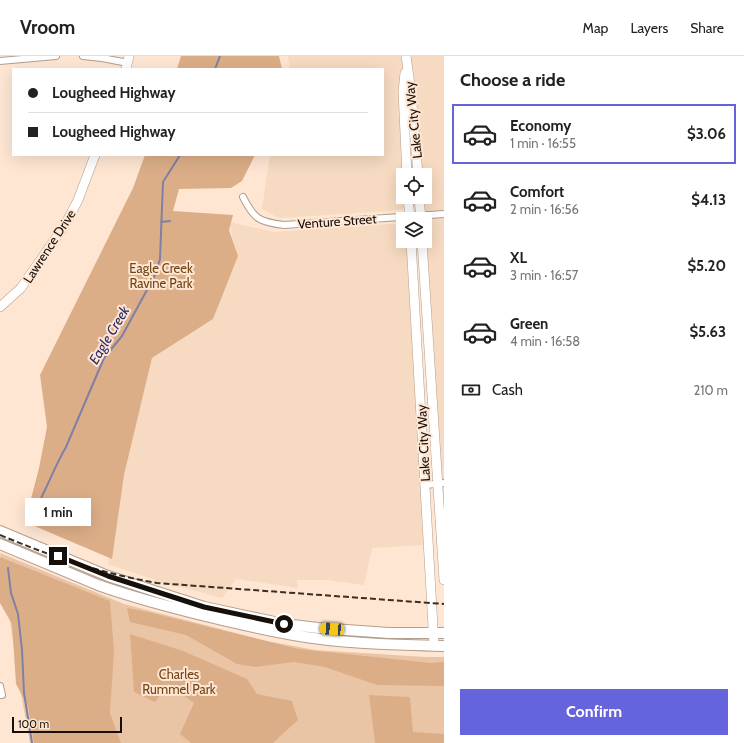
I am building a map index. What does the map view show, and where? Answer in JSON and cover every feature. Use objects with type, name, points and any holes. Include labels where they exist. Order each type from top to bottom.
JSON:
[{"type":"main road","points":[[0,531],[108,576],[204,607],[284,624],[318,628],[389,633],[439,633]]},
{"type":"main road","points":[[0,544],[98,586],[154,603],[242,625],[312,638],[439,646]]},
{"type":"street","points":[[0,60],[56,56]]},
{"type":"street","points":[[84,56],[127,63]]},
{"type":"street","name":"Lake City Way","points":[[406,56],[403,92],[407,168]]},
{"type":"street","name":"Lake City Way","points":[[406,66],[411,92],[417,168]]},
{"type":"street","name":"Lawrence Drive","points":[[0,307],[21,288],[68,221],[78,200],[95,156]]},
{"type":"street","name":"Venture Street","points":[[244,197],[250,210],[258,219],[270,223],[284,225],[396,219]]},
{"type":"street","name":"Venture Street","points":[[432,216],[444,214]]},
{"type":"street","name":"Lake City Way","points":[[411,248],[426,485],[439,646]]},
{"type":"street","name":"Lake City Way","points":[[423,248],[441,483],[444,580]]},
{"type":"street","points":[[426,485],[441,483]]},
{"type":"street","points":[[0,686],[1,695]]},
{"type":"shaded area","points":[[288,56],[444,56],[444,518],[439,462],[427,248],[432,248],[432,212],[424,212],[424,205],[389,211],[279,218],[262,209],[270,156],[384,156],[384,68],[290,68]]},
{"type":"shaded area","points":[[229,222],[274,232],[394,224],[396,226],[396,248],[406,248],[424,545],[372,548],[364,585],[328,580],[297,580],[298,588],[236,579],[222,598],[158,581],[108,564],[124,475],[152,358],[213,319],[237,256]]},
{"type":"green space","points":[[181,56],[279,56],[282,68],[177,68]]},
{"type":"green space","name":"Eagle Creek Ravine Park","points":[[145,156],[254,156],[242,181],[231,188],[179,189],[173,211],[233,215],[229,230],[238,256],[213,319],[152,358],[124,475],[112,559],[25,522],[39,468],[47,427],[40,375],[133,188]]},
{"type":"green space","name":"Charles Rummel Park","points":[[0,553],[124,604],[267,641],[315,650],[444,657],[444,743],[30,743],[20,688]]},
{"type":"green space","points":[[0,557],[110,601],[114,651],[110,713],[121,743],[34,743],[28,706],[16,684],[12,624],[0,603]]},
{"type":"green space","points":[[127,608],[299,649],[431,663],[444,662],[444,686],[377,685],[325,667],[294,662],[255,667],[237,664],[186,635],[130,622]]},
{"type":"green space","points":[[130,634],[183,651],[247,679],[257,694],[292,701],[298,720],[273,743],[191,743],[180,734],[194,703],[168,684],[155,702],[134,692]]},
{"type":"green space","points":[[369,695],[410,697],[413,732],[444,734],[444,743],[375,743]]},
{"type":"waterway","name":"Eagle Creek","points":[[215,68],[220,56]]},
{"type":"waterway","name":"Eagle Creek","points":[[29,520],[66,447],[104,358],[122,336],[155,275],[160,259],[163,182],[179,156]]},
{"type":"waterway","points":[[161,222],[170,221]]},
{"type":"waterway","name":"Eagle Creek","points":[[8,568],[11,593],[18,614],[22,650],[24,693],[32,743]]},
{"type":"railway","points":[[0,535],[77,564],[157,583],[444,604]]},
{"type":"route","points":[[58,556],[108,576],[204,607],[284,624]]}]
